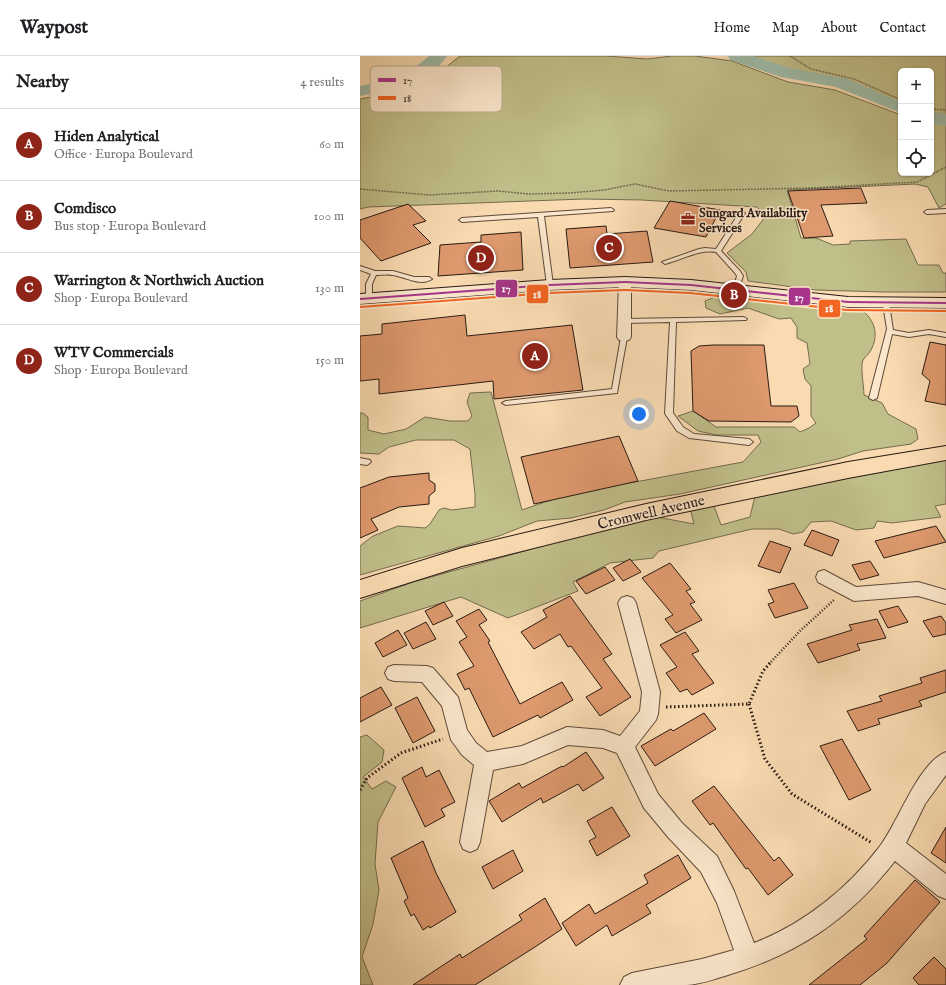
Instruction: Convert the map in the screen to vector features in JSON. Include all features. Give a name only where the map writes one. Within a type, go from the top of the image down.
[{"type":"main road","name":"Cromwell Avenue","points":[[360,588],[462,557],[646,512],[848,470],[946,453]]},
{"type":"street","points":[[624,337],[625,282]]},
{"type":"street","points":[[364,298],[550,285],[625,282],[667,283],[818,300],[886,304],[946,303]]},
{"type":"street","points":[[824,577],[854,594],[918,589],[946,597]]},
{"type":"street","points":[[624,746],[649,714],[650,708],[650,692],[627,603]]},
{"type":"street","points":[[394,673],[427,674],[451,703],[458,734],[470,749],[484,762]]},
{"type":"street","points":[[484,762],[523,755],[567,736],[603,739],[624,746],[651,801],[675,830],[709,864],[726,899],[748,958]]},
{"type":"street","points":[[632,985],[712,968],[748,958],[794,937],[828,916],[862,885],[891,849],[916,802],[946,761]]},
{"type":"street","points":[[470,842],[484,762]]},
{"type":"street","points":[[891,849],[946,888]]},
{"type":"lane","points":[[462,220],[611,210]]},
{"type":"lane","points":[[927,212],[946,212]]},
{"type":"lane","points":[[718,251],[742,213]]},
{"type":"lane","points":[[541,215],[550,285]]},
{"type":"lane","points":[[665,262],[685,257],[700,250],[707,249],[718,251],[740,276],[736,290]]},
{"type":"lane","points":[[360,268],[374,273],[393,273],[414,279],[429,279]]},
{"type":"lane","points":[[364,298],[374,273]]},
{"type":"lane","points":[[873,398],[889,331],[886,304]]},
{"type":"lane","points":[[624,321],[744,319]]},
{"type":"lane","points":[[673,320],[669,413],[680,429],[692,436],[749,442]]},
{"type":"lane","points":[[889,331],[909,335],[929,332],[946,335]]},
{"type":"lane","points":[[506,402],[615,391],[624,337]]},
{"type":"path","points":[[790,56],[811,69],[854,79],[898,99]]},
{"type":"path","points":[[934,109],[946,110]]},
{"type":"path","points":[[360,189],[429,195],[498,191],[529,194],[570,193],[604,190],[635,184],[669,191],[812,188],[917,182],[946,167]]},
{"type":"path","points":[[845,589],[800,631],[762,671],[749,704],[765,759],[792,794],[891,849]]},
{"type":"path","points":[[650,708],[749,704]]},
{"type":"path","points":[[360,790],[367,778],[401,753],[458,734]]},
{"type":"shaded area","points":[[460,56],[606,56],[647,59],[672,56],[695,56],[732,61],[788,82],[835,90],[898,114],[898,176],[934,176],[934,122],[946,121],[946,204],[939,208],[928,187],[915,184],[787,190],[801,238],[816,238],[833,245],[850,244],[850,241],[906,239],[918,265],[939,265],[943,273],[946,273],[946,292],[816,290],[748,281],[746,272],[727,253],[752,234],[765,217],[757,207],[642,200],[584,199],[368,207],[360,209],[360,99],[370,97],[370,112],[502,112],[502,66],[448,66]]},
{"type":"shaded area","points":[[746,56],[946,56],[946,117],[934,114],[934,68],[898,68],[898,103],[845,81],[787,70]]},
{"type":"shaded area","points":[[720,295],[863,311],[873,324],[875,334],[875,339],[871,350],[862,363],[864,395],[882,403],[888,414],[916,429],[918,439],[911,444],[863,451],[838,459],[680,494],[625,502],[604,510],[571,518],[537,521],[499,536],[360,575],[360,546],[373,536],[398,526],[425,528],[430,524],[439,510],[444,508],[452,510],[475,507],[475,494],[470,449],[454,440],[416,440],[389,447],[379,454],[360,453],[360,413],[363,413],[368,417],[368,430],[384,434],[406,429],[425,417],[450,421],[468,421],[472,416],[467,402],[470,393],[491,392],[522,510],[565,495],[743,462],[761,442],[758,435],[716,435],[698,431],[678,416],[693,411],[716,427],[794,427],[800,432],[816,423],[811,416],[811,386],[805,379],[803,369],[810,364],[807,343],[797,338],[797,327],[791,318],[779,319],[748,308],[720,314],[706,308],[705,301]]},
{"type":"shaded area","points":[[946,458],[946,504],[935,506],[941,517],[892,523],[877,521],[874,528],[856,530],[831,521],[811,522],[803,532],[793,534],[779,529],[752,529],[659,551],[653,558],[610,563],[573,582],[578,591],[508,618],[461,597],[360,628],[360,601],[413,582],[618,525],[657,517],[694,524],[690,508],[714,506],[721,525],[750,517],[755,496]]},
{"type":"shaded area","points":[[367,735],[384,750],[382,762],[363,777],[372,789],[386,781],[396,787],[378,822],[375,864],[379,890],[373,924],[362,957],[373,985],[360,985],[360,737]]},
{"type":"building","points":[[861,188],[867,203],[821,205],[833,236],[804,238],[788,191]]},
{"type":"building","name":"Sungard Availability Services","points":[[670,201],[720,210],[706,237],[654,228]]},
{"type":"building","points":[[408,204],[426,221],[413,225],[431,243],[381,261],[360,238],[360,220]]},
{"type":"building","points":[[606,226],[607,234],[647,231],[653,262],[570,268],[566,229]]},
{"type":"building","points":[[521,232],[523,270],[438,276],[440,245],[481,242],[481,235]]},
{"type":"building","points":[[465,315],[467,336],[572,325],[583,390],[494,399],[493,381],[379,394],[379,379],[360,381],[360,336],[382,334],[382,324]]},
{"type":"building","points":[[930,342],[946,345],[946,405],[925,401],[930,381],[922,374]]},
{"type":"building","points":[[764,345],[771,406],[797,406],[799,416],[791,422],[709,421],[693,411],[691,351],[699,346]]},
{"type":"building","points":[[619,436],[638,481],[534,504],[521,457]]},
{"type":"building","points":[[429,473],[429,480],[435,484],[435,491],[429,496],[429,504],[399,507],[371,519],[378,530],[360,538],[360,488],[389,477]]},
{"type":"building","points":[[936,526],[946,542],[884,558],[875,541]]},
{"type":"building","points":[[812,530],[839,540],[832,556],[804,545]]},
{"type":"building","points":[[770,541],[791,548],[780,573],[758,566]]},
{"type":"building","points":[[630,559],[641,572],[623,581],[613,568]]},
{"type":"building","points":[[870,561],[879,575],[860,580],[852,565]]},
{"type":"building","points":[[670,563],[691,589],[686,591],[695,602],[690,604],[702,620],[676,633],[665,619],[673,615],[642,578]]},
{"type":"building","points":[[605,567],[615,580],[586,594],[576,581]]},
{"type":"building","points":[[794,583],[808,608],[775,618],[768,604],[774,602],[768,590]]},
{"type":"building","points":[[570,596],[612,654],[603,659],[631,697],[600,716],[586,697],[602,688],[571,646],[568,647],[560,634],[534,649],[521,632],[547,617],[543,610]]},
{"type":"building","points":[[444,602],[453,616],[433,625],[425,611]]},
{"type":"building","points":[[898,606],[908,622],[888,628],[879,611]]},
{"type":"building","points":[[479,609],[487,620],[479,625],[490,641],[488,642],[520,704],[562,682],[573,700],[540,718],[538,715],[493,737],[469,688],[465,690],[457,674],[474,666],[459,642],[467,637],[456,621]]},
{"type":"building","points":[[941,616],[946,623],[946,634],[933,637],[923,621]]},
{"type":"building","points":[[877,619],[886,638],[857,644],[860,650],[818,663],[807,644],[852,630],[849,625]]},
{"type":"building","points":[[426,622],[436,639],[413,649],[404,633]]},
{"type":"building","points":[[398,630],[407,645],[383,657],[375,643]]},
{"type":"building","points":[[685,632],[699,651],[692,654],[714,683],[692,695],[687,689],[680,692],[666,673],[677,667],[660,645]]},
{"type":"building","points":[[946,670],[946,692],[919,701],[922,706],[878,719],[880,724],[858,731],[847,711],[882,701],[879,696],[922,683],[920,678]]},
{"type":"building","points":[[381,687],[392,705],[360,722],[360,698]]},
{"type":"building","points":[[417,697],[435,731],[413,743],[395,708]]},
{"type":"building","points":[[704,713],[716,729],[655,766],[641,746],[671,729],[673,731]]},
{"type":"building","points":[[842,739],[871,790],[849,800],[820,746]]},
{"type":"building","points":[[586,752],[604,778],[583,791],[578,784],[543,803],[541,798],[502,822],[489,801],[519,783],[522,788],[562,766],[563,767]]},
{"type":"building","points":[[422,767],[426,777],[439,770],[455,802],[441,809],[445,816],[425,827],[402,778]]},
{"type":"building","points":[[714,786],[774,861],[779,857],[793,875],[768,895],[748,868],[746,869],[713,823],[710,825],[692,801]]},
{"type":"building","points":[[612,807],[630,836],[597,856],[589,841],[596,837],[587,821]]},
{"type":"building","points":[[946,827],[946,863],[931,853]]},
{"type":"building","points":[[423,841],[436,873],[456,912],[430,928],[429,926],[423,930],[414,914],[411,916],[404,901],[408,898],[391,858]]},
{"type":"building","points":[[513,850],[523,871],[493,889],[482,867]]},
{"type":"building","points":[[678,855],[691,878],[646,905],[651,913],[612,936],[607,925],[576,946],[562,923],[589,904],[595,914],[648,883],[644,875]]},
{"type":"building","points":[[915,880],[940,902],[887,963],[860,985],[809,985],[867,939],[864,936]]},
{"type":"building","points":[[545,898],[562,929],[535,947],[475,985],[413,985],[460,954],[462,958],[522,920],[519,915]]},
{"type":"building","points":[[934,957],[946,969],[946,985],[919,985],[913,978]]},
{"type":"waterway","points":[[428,66],[439,56]]},
{"type":"waterway","points":[[736,56],[787,73],[841,83],[898,107]]},
{"type":"waterway","points":[[360,91],[370,89]]},
{"type":"waterway","points":[[934,118],[946,120]]},
{"type":"transit line","name":"17","points":[[360,299],[550,285],[625,282],[691,285],[848,302],[946,303]]},
{"type":"transit line","name":"18","points":[[361,307],[550,293],[625,290],[690,293],[847,310],[946,311]]},
{"type":"place","name":"Sungard Availability Services","points":[[688,219]]},
{"type":"place","name":"Warrington & Northwich Auction","points":[[609,248]]},
{"type":"place","name":"WTV Commercials","points":[[481,258]]},
{"type":"place","name":"Comdisco","points":[[734,295]]},
{"type":"place","name":"Hiden Analytical","points":[[535,356]]}]
